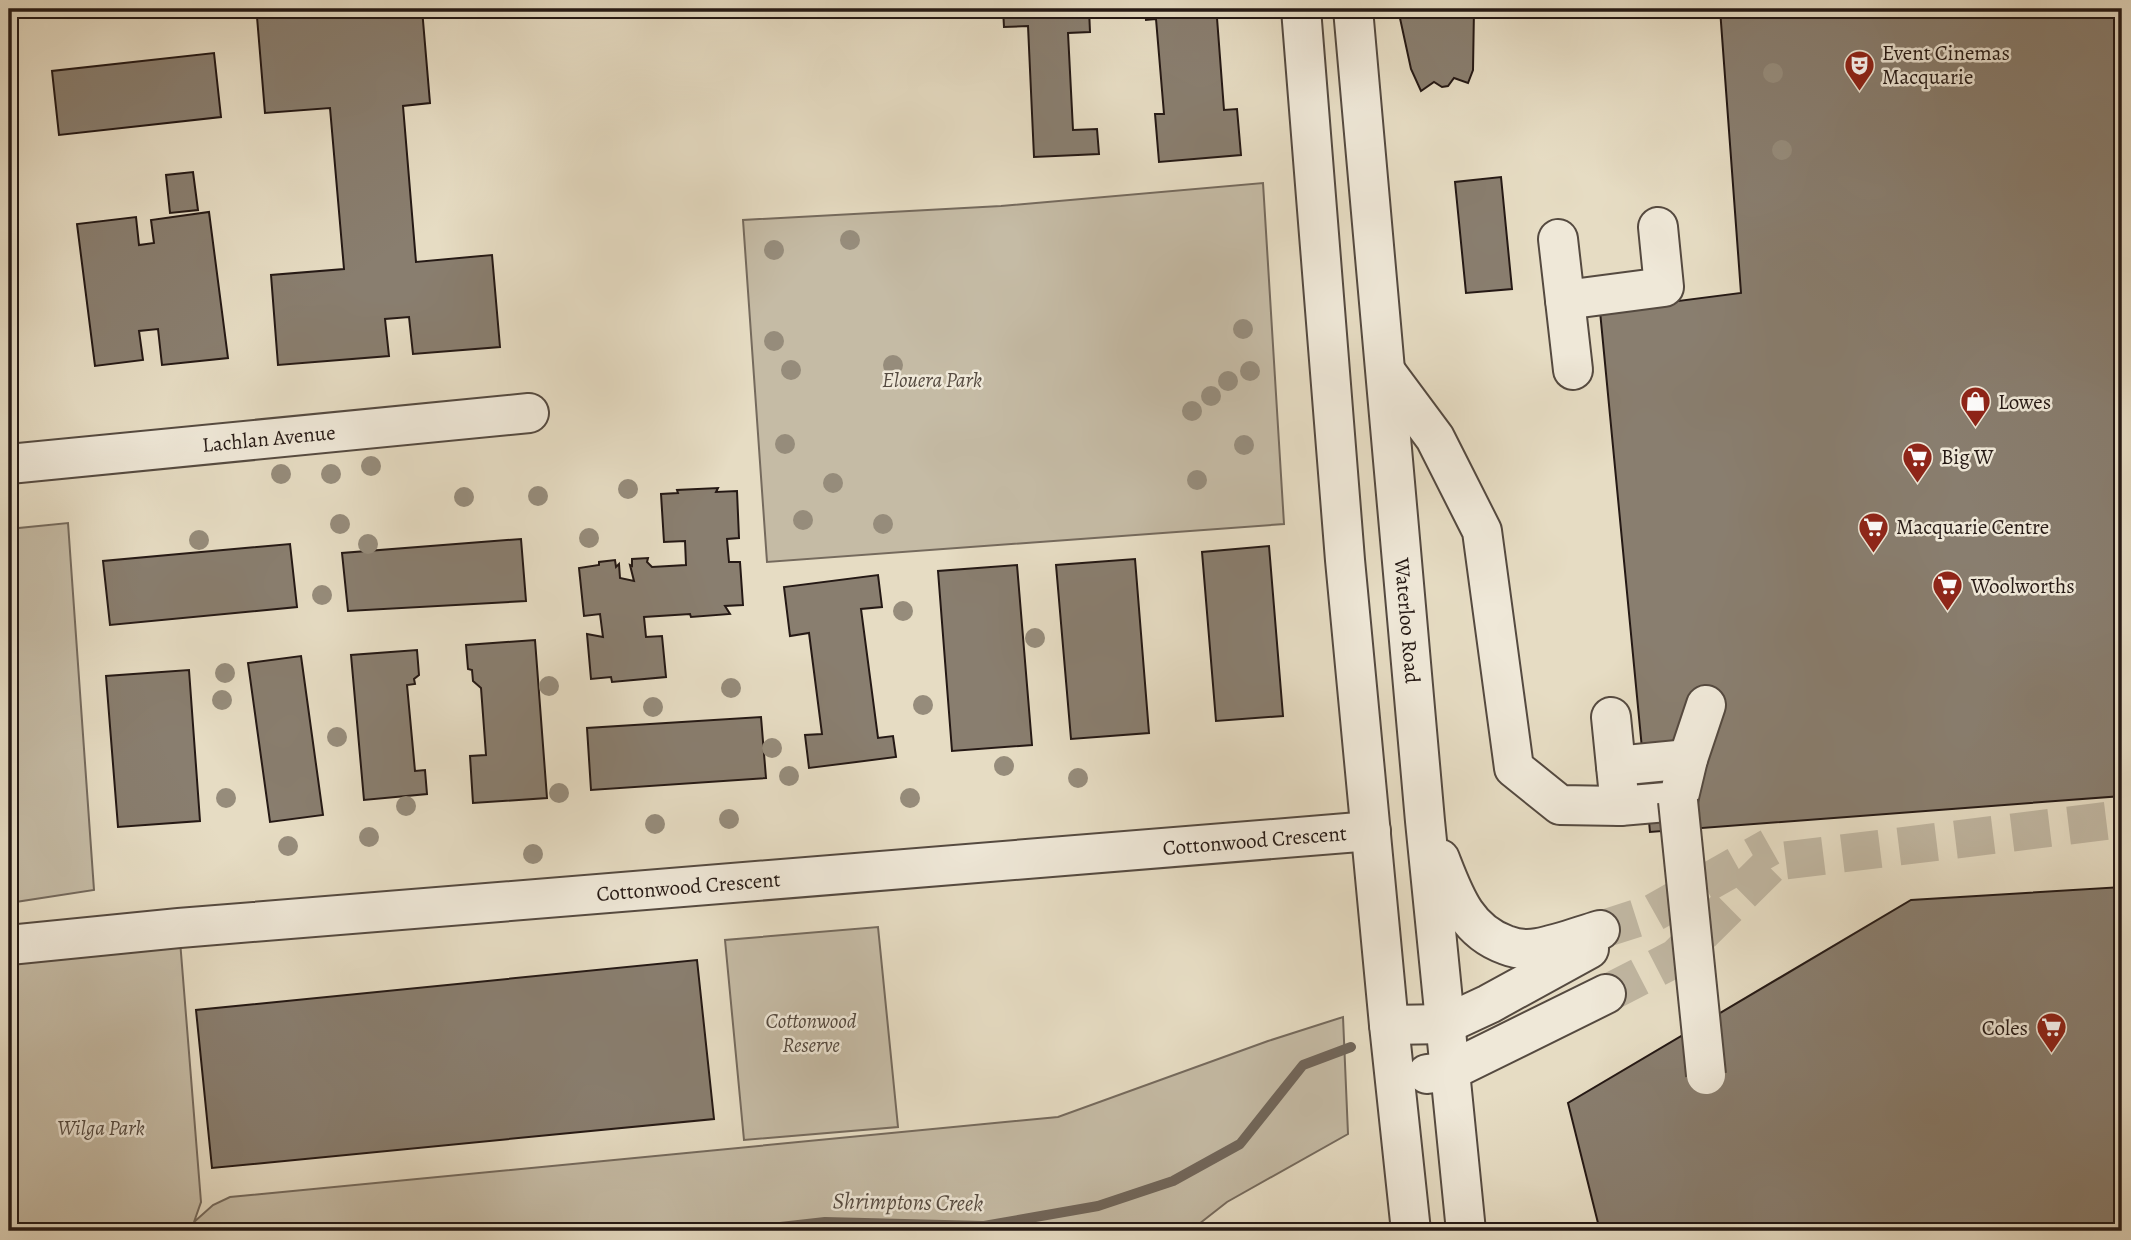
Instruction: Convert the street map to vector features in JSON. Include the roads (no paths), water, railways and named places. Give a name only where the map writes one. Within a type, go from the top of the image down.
[{"type":"street","points":[[1301,9],[1345,560],[1411,1231]]},
{"type":"street","name":"Waterloo Road","points":[[1353,9],[1425,821],[1467,1228]]},
{"type":"street","points":[[1565,300],[1664,288],[1658,227]]},
{"type":"street","points":[[1558,239],[1573,370]]},
{"type":"street","points":[[1386,372],[1434,438],[1482,531],[1514,768],[1560,805],[1620,806],[1678,801]]},
{"type":"street","name":"Lachlan Avenue","points":[[9,464],[529,413]]},
{"type":"street","points":[[1706,705],[1688,759],[1678,801],[1706,1075]]},
{"type":"street","points":[[1611,717],[1620,806]]},
{"type":"street","points":[[1616,766],[1688,759]]},
{"type":"street","points":[[1389,1025],[1446,1024],[1489,1004],[1601,936],[1536,949],[1516,949],[1482,933],[1468,920],[1457,901],[1425,821]]},
{"type":"street","name":"Cottonwood Crescent","points":[[9,945],[179,928],[1371,831]]},
{"type":"street","points":[[1395,1077],[1450,1071],[1606,994]]},
{"type":"waterway","name":"Shrimptons Creek","points":[[745,1231],[825,1222],[984,1226],[1098,1206],[1173,1181],[1240,1144],[1303,1065],[1351,1047]]},
{"type":"tunnel","points":[[1606,994],[1676,958],[1773,862],[2122,819]]},
{"type":"tunnel","points":[[1600,930],[1653,913],[1770,847]]},
{"type":"place","name":"Event Cinemas Macquarie","points":[[1859,92]]},
{"type":"place","name":"Lowes","points":[[1975,429]]},
{"type":"place","name":"Big W","points":[[1918,484]]},
{"type":"place","name":"Macquarie Centre","points":[[1873,554]]},
{"type":"place","name":"Woolworths","points":[[1948,613]]},
{"type":"place","name":"Coles","points":[[2051,1055]]},
{"type":"park label","name":"Elouera Park","points":[[932,380]]},
{"type":"park label","name":"Cottonwood Reserve","points":[[811,1033]]},
{"type":"park label","name":"Wilga Park","points":[[101,1128]]}]
